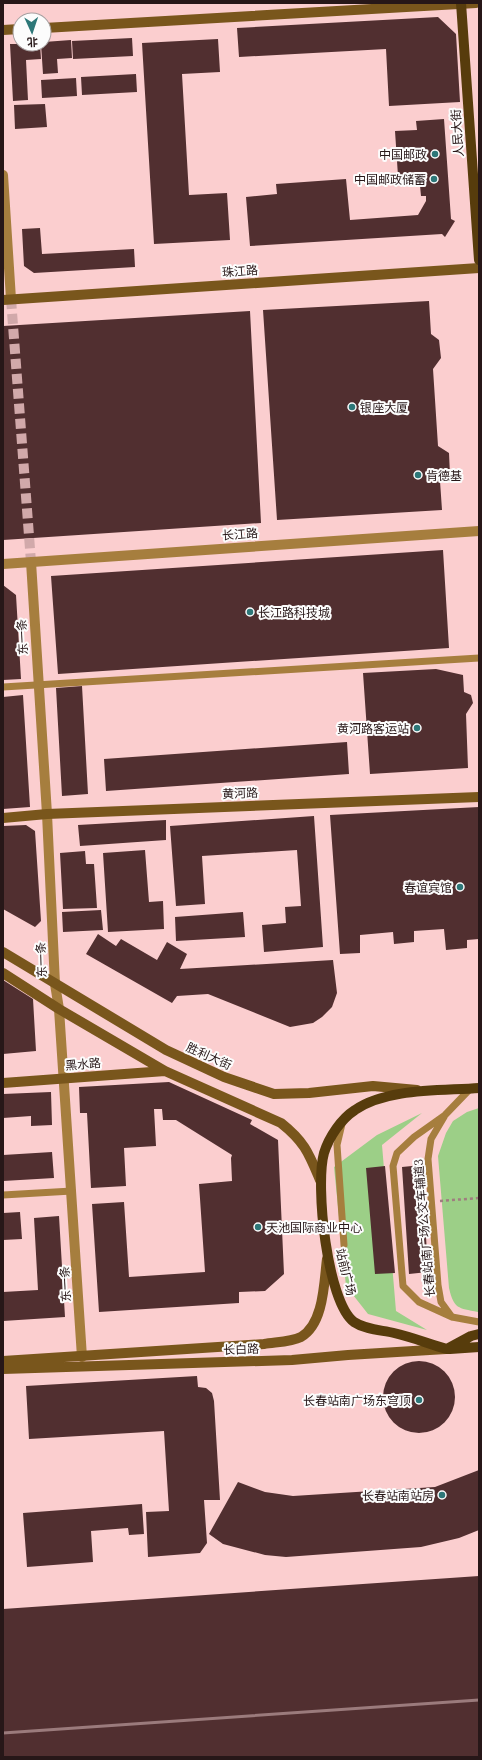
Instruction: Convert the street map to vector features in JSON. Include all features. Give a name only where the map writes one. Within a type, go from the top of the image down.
[{"type":"main road","points":[[52,28],[476,3]]},
{"type":"main road","name":"人民大街","points":[[462,4],[479,260]]},
{"type":"main road","name":"珠江路","points":[[7,300],[479,268]]},
{"type":"main road","name":"黄河路","points":[[3,818],[47,814],[479,797]]},
{"type":"main road","name":"胜利大街","points":[[3,952],[166,1050],[224,1077],[274,1094],[309,1093],[373,1086],[429,1092]]},
{"type":"main road","points":[[3,973],[59,1009],[165,1071],[281,1123],[297,1135],[307,1149],[320,1180]]},
{"type":"main road","name":"黑水路","points":[[3,1082],[165,1071]]},
{"type":"main road","name":"站前广场","points":[[446,1349],[395,1333],[362,1327],[352,1321],[337,1297],[327,1259],[320,1180],[324,1153],[331,1137],[342,1121],[354,1110],[380,1098],[429,1092],[474,1089]]},
{"type":"main road","name":"长白路","points":[[3,1361],[264,1344],[301,1337],[311,1330],[322,1302],[327,1259]]},
{"type":"main road","points":[[446,1349],[470,1336],[479,1334]]},
{"type":"main road","name":"长白路","points":[[3,1369],[292,1360],[479,1347]]},
{"type":"street","points":[[3,175],[7,300]]},
{"type":"street","name":"长江路","points":[[3,564],[479,531]]},
{"type":"street","name":"东一条","points":[[31,562],[47,814],[55,984],[59,1009],[62,1079],[72,1191],[82,1357]]},
{"type":"lane","points":[[3,687],[479,658]]},
{"type":"lane","points":[[474,1089],[445,1115],[414,1137],[397,1153],[393,1166],[403,1286],[419,1302],[452,1317],[479,1322]]},
{"type":"lane","name":"长春站南广场公交车辅道3","points":[[445,1115],[431,1139],[428,1159],[438,1285],[441,1302],[452,1317]]},
{"type":"lane","points":[[342,1121],[337,1145],[344,1245]]},
{"type":"lane","points":[[3,1195],[72,1191]]},
{"type":"path","points":[[431,1201],[479,1198]]},
{"type":"green space","points":[[479,1108],[478,1312],[466,1310],[455,1304],[449,1288],[438,1156],[446,1133],[453,1121],[467,1112]]},
{"type":"green space","points":[[422,1113],[382,1145],[396,1311],[427,1330],[368,1314],[346,1286],[334,1167],[377,1135]]},
{"type":"building","points":[[438,17],[456,34],[460,102],[389,106],[386,49],[239,57],[237,28]]},
{"type":"building","points":[[132,38],[133,56],[73,59],[72,41]]},
{"type":"building","points":[[218,39],[220,72],[182,74],[189,195],[227,193],[230,240],[154,244],[142,43]]},
{"type":"building","points":[[71,40],[72,58],[57,59],[58,73],[43,74],[42,52],[52,52],[52,41]]},
{"type":"building","points":[[10,44],[12,44],[12,52],[41,52],[41,59],[26,60],[28,100],[13,101]]},
{"type":"building","points":[[136,74],[137,92],[82,95],[81,77]]},
{"type":"building","points":[[76,78],[77,96],[42,98],[41,80]]},
{"type":"building","points":[[45,104],[47,127],[15,129],[14,105]]},
{"type":"building","points":[[444,119],[451,219],[455,221],[445,237],[442,234],[250,246],[246,197],[277,194],[276,184],[346,179],[350,220],[418,215],[426,201],[426,196],[421,196],[419,175],[398,176],[395,131],[417,130],[416,121]]},
{"type":"building","points":[[40,228],[42,254],[134,249],[135,267],[34,273],[24,266],[22,229]]},
{"type":"building","name":"银座大厦","points":[[429,301],[431,334],[439,340],[441,358],[433,369],[438,446],[449,453],[450,475],[440,481],[442,510],[277,520],[263,310]]},
{"type":"building","points":[[250,311],[261,523],[3,540],[3,326]]},
{"type":"building","name":"长江路科技城","points":[[443,550],[449,648],[58,674],[51,576]]},
{"type":"building","points":[[3,585],[16,595],[21,679],[3,680]]},
{"type":"building","name":"黄河路客运站","points":[[436,669],[463,675],[464,692],[471,695],[473,703],[466,714],[468,768],[370,774],[363,673]]},
{"type":"building","points":[[82,686],[88,794],[62,796],[56,688]]},
{"type":"building","points":[[23,695],[30,807],[3,809],[3,697]]},
{"type":"building","points":[[347,742],[349,774],[106,791],[104,759]]},
{"type":"building","name":"春谊宾馆","points":[[479,807],[479,939],[467,940],[467,948],[446,950],[444,929],[414,931],[414,942],[394,944],[393,932],[360,935],[360,953],[340,954],[330,815]]},
{"type":"building","points":[[314,816],[323,947],[264,952],[262,925],[286,923],[285,907],[301,906],[297,850],[202,856],[205,904],[176,906],[170,826]]},
{"type":"building","points":[[166,820],[166,840],[80,846],[78,825]]},
{"type":"building","points":[[26,825],[35,831],[41,921],[35,927],[3,909],[3,826]]},
{"type":"building","points":[[145,850],[149,902],[163,901],[164,929],[108,932],[103,853]]},
{"type":"building","points":[[85,851],[86,864],[94,864],[97,908],[63,909],[60,853]]},
{"type":"building","points":[[101,910],[103,930],[63,932],[62,912]]},
{"type":"building","points":[[243,912],[245,937],[176,941],[175,917]]},
{"type":"building","points":[[98,934],[116,946],[121,939],[157,960],[167,942],[187,954],[180,969],[333,960],[337,993],[332,1007],[322,1017],[313,1023],[290,1027],[208,994],[177,996],[172,1003],[86,954]]},
{"type":"building","points":[[3,980],[33,999],[36,1051],[3,1054]]},
{"type":"building","points":[[169,1082],[252,1120],[250,1124],[278,1140],[284,1274],[265,1291],[239,1292],[239,1303],[99,1312],[92,1204],[124,1202],[129,1277],[205,1272],[199,1184],[232,1181],[232,1155],[176,1120],[163,1120],[162,1109],[154,1109],[156,1146],[124,1148],[126,1186],[91,1188],[87,1113],[80,1113],[79,1087]]},
{"type":"building","points":[[51,1092],[52,1125],[31,1126],[31,1116],[3,1118],[3,1094]]},
{"type":"building","points":[[52,1152],[54,1178],[3,1181],[3,1155]]},
{"type":"building","points":[[422,1165],[428,1272],[409,1274],[402,1167]]},
{"type":"building","points":[[385,1166],[395,1273],[375,1274],[366,1168]]},
{"type":"building","points":[[20,1212],[22,1239],[3,1240],[3,1213]]},
{"type":"building","points":[[59,1216],[65,1317],[3,1321],[3,1292],[38,1290],[34,1218]]},
{"type":"building","name":"长春站南广场东穹顶","points":[[419,1361],[433,1364],[445,1371],[452,1383],[455,1397],[452,1411],[445,1423],[433,1430],[419,1433],[405,1430],[393,1423],[386,1411],[383,1397],[386,1383],[393,1371],[405,1364]]},
{"type":"building","points":[[197,1376],[198,1387],[206,1388],[212,1393],[214,1401],[220,1500],[204,1500],[207,1543],[200,1553],[148,1557],[146,1512],[169,1511],[164,1431],[29,1439],[26,1386]]},
{"type":"building","points":[[479,1470],[479,1530],[459,1538],[421,1547],[286,1557],[265,1555],[223,1544],[209,1534],[238,1482],[265,1492],[293,1496],[435,1487]]},
{"type":"building","points":[[142,1504],[144,1534],[129,1535],[128,1528],[91,1531],[93,1562],[27,1567],[23,1513]]},
{"type":"building","points":[[479,1576],[479,1757],[3,1757],[3,1609]]},
{"type":"tunnel","points":[[11,299],[31,562]]},
{"type":"railway","points":[[3,1733],[479,1700]]},
{"type":"place","name":"中国邮政","points":[[435,154]]},
{"type":"place","name":"中国邮政储蓄","points":[[434,179]]},
{"type":"place","name":"银座大厦","points":[[352,407]]},
{"type":"place","name":"肯德基","points":[[418,475]]},
{"type":"place","name":"长江路科技城","points":[[250,612]]},
{"type":"place","name":"黄河路客运站","points":[[417,728]]},
{"type":"place","name":"春谊宾馆","points":[[460,887]]},
{"type":"place","name":"天池国际商业中心","points":[[258,1227]]},
{"type":"place","name":"长春站南广场东穹顶","points":[[419,1400]]},
{"type":"place","name":"长春站南站房","points":[[442,1495]]}]
